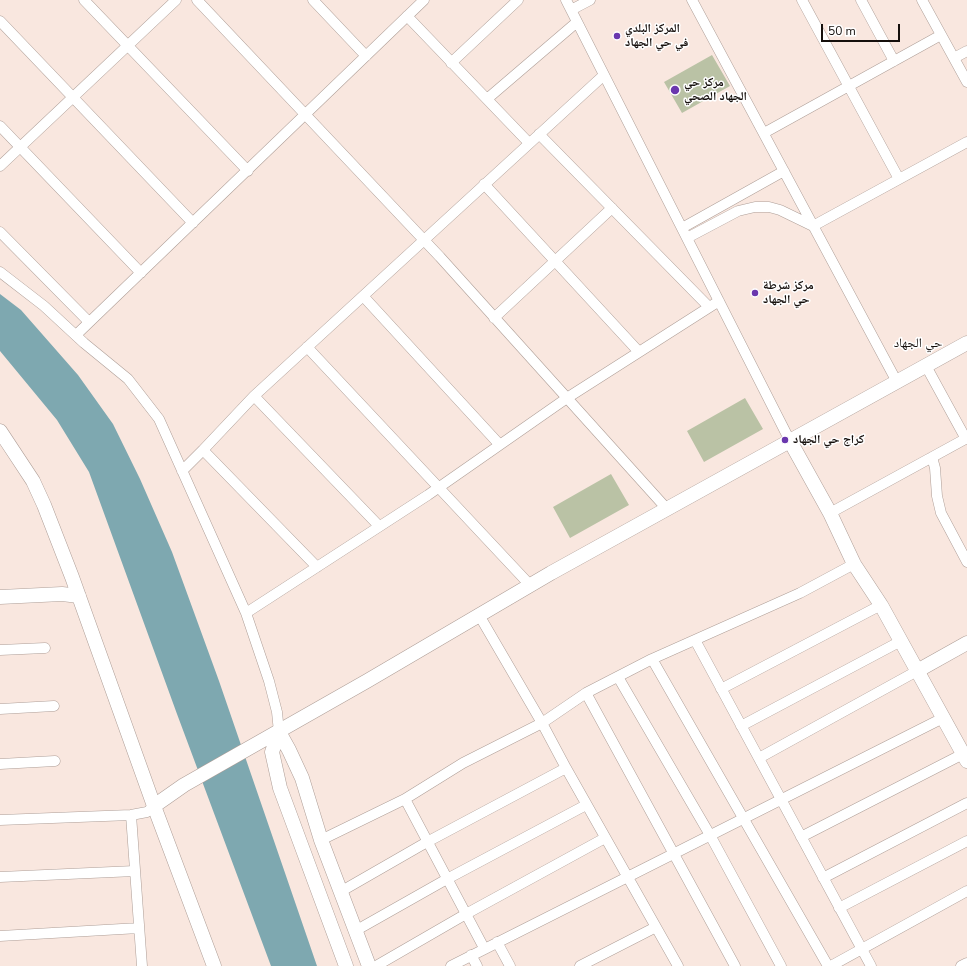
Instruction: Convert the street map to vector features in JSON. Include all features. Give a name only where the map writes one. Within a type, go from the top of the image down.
[{"type":"street","points":[[84,0],[248,171]]},
{"type":"street","points":[[0,166],[176,0]]},
{"type":"street","points":[[197,0],[423,240],[667,509]]},
{"type":"street","points":[[313,0],[366,56]]},
{"type":"street","points":[[452,62],[518,0]]},
{"type":"street","points":[[566,0],[790,441],[830,513],[854,564],[881,605],[965,757],[801,837]]},
{"type":"street","points":[[571,10],[590,0]]},
{"type":"street","points":[[692,0],[897,382]]},
{"type":"street","points":[[802,0],[899,179]]},
{"type":"street","points":[[861,0],[894,61]]},
{"type":"street","points":[[922,0],[967,81]]},
{"type":"street","points":[[76,335],[306,115],[407,16],[419,1]]},
{"type":"street","points":[[407,16],[529,143]]},
{"type":"street","points":[[0,21],[193,223]]},
{"type":"street","points":[[487,99],[577,22]]},
{"type":"street","points":[[764,133],[941,35]]},
{"type":"street","points":[[954,58],[967,51]]},
{"type":"street","points":[[182,471],[254,396],[604,75]]},
{"type":"street","points":[[0,126],[141,273]]},
{"type":"street","points":[[539,134],[709,307]]},
{"type":"street","points":[[813,226],[967,142]]},
{"type":"street","points":[[682,228],[784,171]]},
{"type":"street","points":[[484,184],[639,352]]},
{"type":"street","points":[[687,238],[738,211],[755,207],[769,207],[780,210],[813,226]]},
{"type":"street","points":[[494,318],[612,208]]},
{"type":"street","points":[[0,232],[89,322]]},
{"type":"street","points":[[0,272],[44,306],[132,385],[159,419],[175,451],[182,471],[246,613],[269,681],[277,712],[279,732],[272,752],[280,788],[299,843],[346,966]]},
{"type":"street","points":[[362,296],[499,444]]},
{"type":"street","points":[[246,613],[438,487],[567,398],[719,301]]},
{"type":"street","points":[[0,820],[131,815],[147,812],[184,785],[279,732],[530,585],[967,343]]},
{"type":"street","points":[[307,347],[530,585]]},
{"type":"street","points":[[830,513],[966,439],[926,366]]},
{"type":"street","points":[[254,396],[379,526]]},
{"type":"street","points":[[0,431],[34,481],[79,596],[154,806],[214,966]]},
{"type":"street","points":[[203,450],[317,567]]},
{"type":"street","points":[[932,457],[936,475],[936,496],[941,513],[967,562]]},
{"type":"street","points":[[321,840],[405,799],[463,762],[542,723],[586,693],[652,658],[800,593],[854,564]]},
{"type":"street","points":[[0,597],[62,594],[79,596]]},
{"type":"street","points":[[721,690],[881,605]]},
{"type":"street","points":[[479,615],[542,723],[586,805],[678,966]]},
{"type":"street","points":[[695,640],[871,966]]},
{"type":"street","points":[[741,726],[901,641]]},
{"type":"street","points":[[758,758],[967,643]]},
{"type":"street","points":[[0,650],[45,648]]},
{"type":"street","points":[[652,658],[829,966],[967,891]]},
{"type":"street","points":[[618,677],[710,835],[782,966]]},
{"type":"street","points":[[586,693],[734,966]]},
{"type":"street","points":[[0,708],[54,706]]},
{"type":"street","points":[[451,966],[484,948],[943,718]]},
{"type":"street","points":[[279,732],[290,750],[302,778],[321,840],[369,966]]},
{"type":"street","points":[[0,764],[55,761]]},
{"type":"street","points":[[340,892],[427,842],[566,768]]},
{"type":"street","points":[[405,799],[484,948]]},
{"type":"street","points":[[823,878],[967,803]]},
{"type":"street","points":[[355,931],[447,879],[586,805]]},
{"type":"street","points":[[131,815],[142,966]]},
{"type":"street","points":[[376,966],[466,914],[606,838]]},
{"type":"street","points":[[839,908],[967,841]]},
{"type":"street","points":[[0,876],[135,871]]},
{"type":"street","points":[[580,966],[656,927]]},
{"type":"street","points":[[0,936],[139,928]]},
{"type":"street","points":[[497,942],[510,966]]},
{"type":"street","points":[[471,955],[477,966]]},
{"type":"street","points":[[961,966],[967,963]]},
{"type":"green space","points":[[712,55],[730,86],[682,113],[664,82]]},
{"type":"green space","points":[[745,398],[763,429],[704,462],[687,431]]},
{"type":"green space","points":[[611,474],[629,505],[570,538],[553,507]]},
{"type":"water","points":[[0,294],[21,310],[78,375],[113,424],[140,479],[172,552],[219,681],[317,966],[271,966],[89,472],[57,420],[0,351]]},
{"type":"place","name":"المركز البلدي في حي الجهاد","points":[[617,36]]},
{"type":"place","name":"مركز حي الجهاد الصحي","points":[[675,90]]},
{"type":"place","name":"مركز شرطة حي الجهاد","points":[[755,293]]},
{"type":"place","name":"كراج حي الجهاد","points":[[785,440]]},
{"type":"district","name":"حي الجهاد","points":[[918,344]]}]
